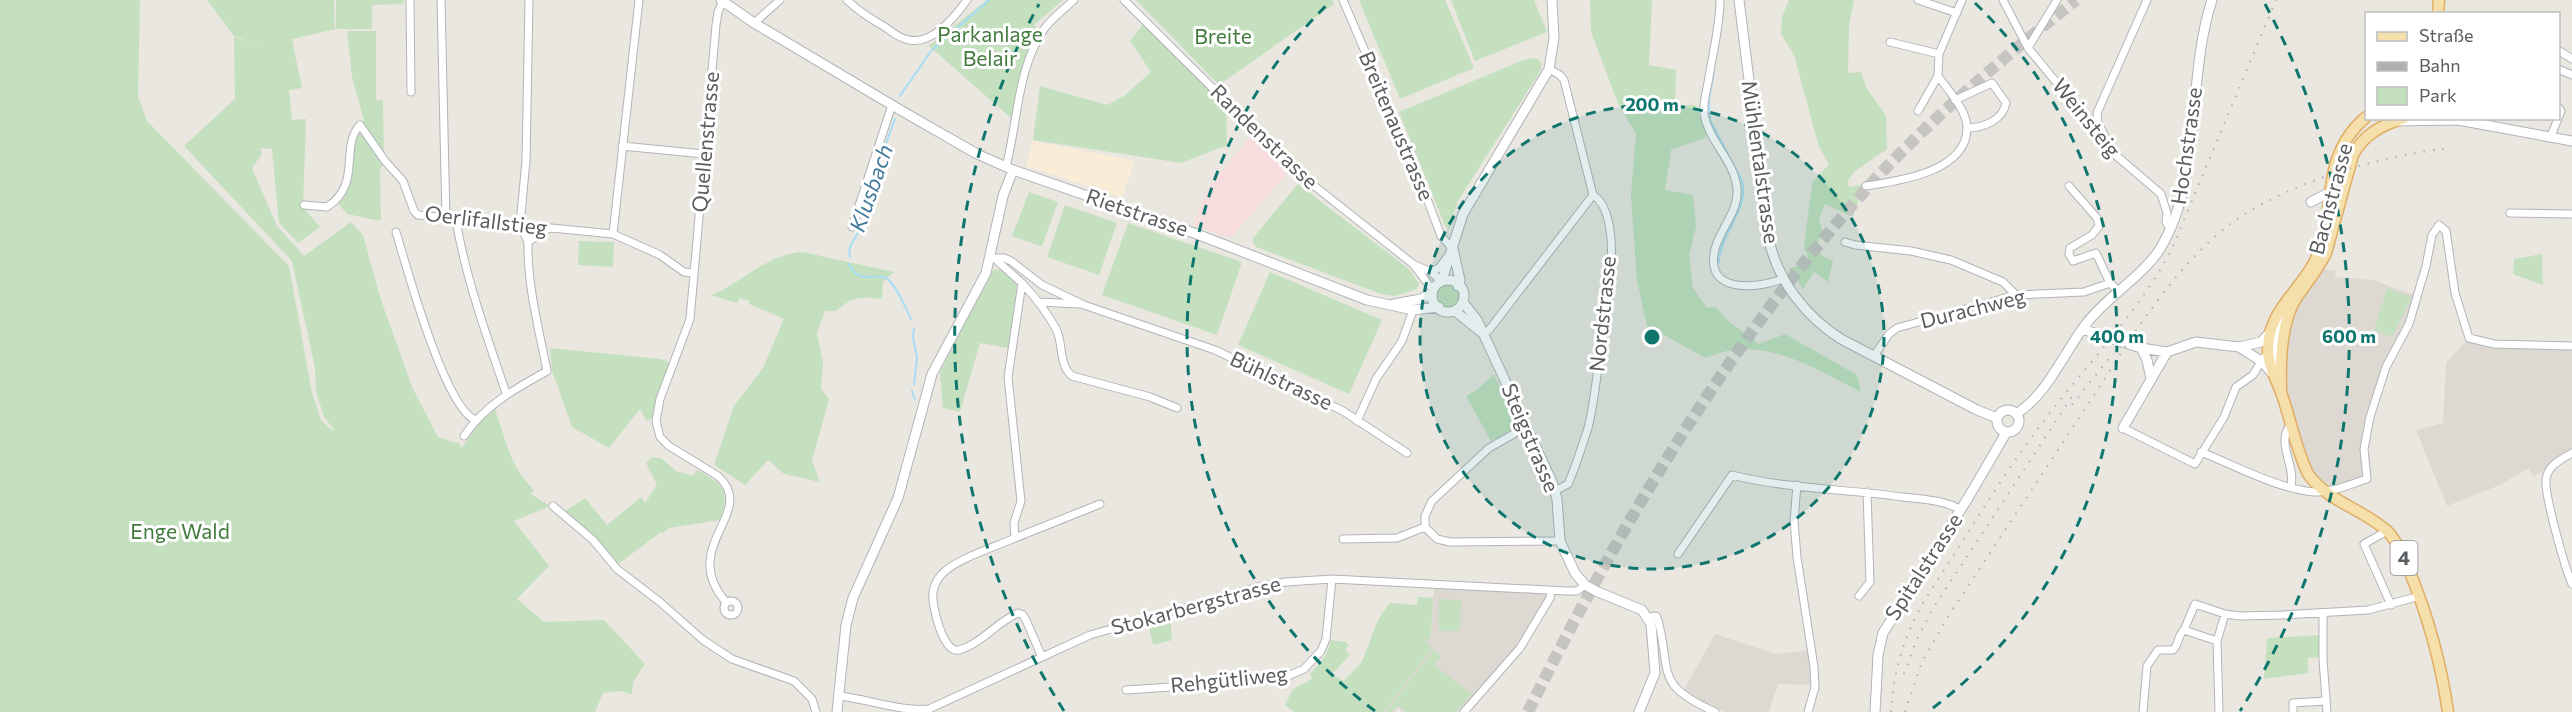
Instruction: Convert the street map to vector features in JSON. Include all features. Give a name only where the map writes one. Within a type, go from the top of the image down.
[{"type":"main road","name":"Bachstrasse","points":[[2365,119],[2350,133],[2342,145],[2317,256],[2311,268],[2277,313],[2268,350],[2308,474],[2326,491],[2387,531],[2398,546],[2420,596],[2435,644],[2448,712]]},
{"type":"main road","name":"Bachstrasse","points":[[2276,371],[2291,309],[2319,268],[2326,253],[2353,155],[2369,135],[2382,126],[2400,120]]},
{"type":"street","points":[[410,0],[411,92]]},
{"type":"street","points":[[441,0],[446,219]]},
{"type":"street","points":[[464,436],[475,420],[506,393],[548,371],[532,294],[528,242],[520,224],[526,161],[529,0]]},
{"type":"street","points":[[613,234],[639,0]]},
{"type":"street","points":[[754,23],[780,0]]},
{"type":"street","points":[[847,0],[873,20],[904,39],[912,41],[921,40],[938,32],[956,16],[968,0]]},
{"type":"street","points":[[837,712],[846,625],[853,598],[898,498],[932,374],[980,287],[993,258],[1003,196],[1010,169],[1021,86],[1032,50],[1050,22],[1074,0]]},
{"type":"street","name":"Randenstrasse","points":[[1124,0],[1298,173],[1413,264],[1431,272],[1441,280]]},
{"type":"street","name":"Breitenaustrasse","points":[[1343,0],[1420,180],[1441,236],[1452,252]]},
{"type":"street","points":[[1438,307],[1432,291],[1441,280],[1452,252],[1462,214],[1530,105],[1549,69],[1554,38],[1552,0]]},
{"type":"street","points":[[1720,0],[1704,98],[1704,115],[1711,134],[1733,174],[1737,189],[1735,205],[1715,249],[1716,272],[1724,281],[1734,286],[1763,285],[1783,279]]},
{"type":"street","name":"Mühlentalstrasse","points":[[1739,0],[1769,240],[1783,279],[1823,326],[1841,339],[1997,418]]},
{"type":"street","points":[[1918,0],[1957,13]]},
{"type":"street","points":[[1918,111],[1938,76],[1939,54],[1962,0]]},
{"type":"street","name":"Weinsteig","points":[[2003,0],[2028,48],[2076,106],[2098,140],[2116,158],[2161,194],[2167,213],[2166,222],[2170,230]]},
{"type":"street","points":[[2028,48],[2057,0]]},
{"type":"street","points":[[2116,158],[2098,123],[2097,113],[2147,0]]},
{"type":"street","name":"Hochstrasse","points":[[2082,329],[2117,290],[2150,261],[2170,230],[2184,190],[2201,47],[2212,0]]},
{"type":"street","name":"Rietstrasse","points":[[722,1],[754,23],[892,105],[977,154],[1010,169],[1194,233],[1367,300],[1413,310]]},
{"type":"street","name":"Quellenstrasse","points":[[722,1],[718,12],[694,285],[688,328],[660,399],[656,421],[660,437],[669,446],[718,477],[725,483],[729,492],[729,511],[713,544],[709,569],[717,592],[726,603]]},
{"type":"street","points":[[1890,42],[1939,54]]},
{"type":"street","name":"Nordstrasse","points":[[1549,69],[1560,75],[1563,80],[1593,195],[1604,206],[1609,225],[1612,264],[1588,426],[1568,484],[1555,492]]},
{"type":"street","points":[[1866,186],[1934,170],[1956,153],[1967,128],[1964,116],[1938,76]]},
{"type":"street","points":[[1955,100],[1992,83],[2006,103],[2004,111],[1989,124],[1967,128]]},
{"type":"street","points":[[852,227],[892,105]]},
{"type":"street","points":[[2400,120],[2408,122],[2430,120]]},
{"type":"street","points":[[2450,120],[2498,125],[2572,141]]},
{"type":"street","points":[[2492,120],[2498,125]]},
{"type":"street","points":[[2551,136],[2559,120]]},
{"type":"street","name":"Oerlifallstieg","points":[[304,205],[327,207],[343,193],[354,135],[360,125],[403,181],[414,211],[426,218],[520,224],[547,229],[613,234],[660,255],[684,272],[694,273]]},
{"type":"street","points":[[622,146],[704,154]]},
{"type":"street","points":[[2069,186],[2097,218],[2099,226],[2092,235],[2070,248],[2069,254],[2073,261],[2096,253],[2109,283],[2117,290]]},
{"type":"street","points":[[2311,201],[2330,192]]},
{"type":"street","points":[[1483,333],[1489,330],[1593,195]]},
{"type":"street","points":[[2510,213],[2572,214]]},
{"type":"street","points":[[456,220],[461,250],[474,298],[506,393]]},
{"type":"street","points":[[2201,452],[2268,480],[2313,492],[2326,491],[2367,479],[2364,450],[2370,417],[2386,367],[2409,324],[2426,266],[2432,235],[2439,225],[2446,231],[2455,293],[2469,338],[2494,344],[2572,346]]},
{"type":"street","points":[[528,242],[547,229]]},
{"type":"street","points":[[396,232],[435,354],[463,410],[475,420]]},
{"type":"street","points":[[1845,242],[1911,251],[1951,260],[2003,282],[2016,295]]},
{"type":"street","points":[[1431,272],[1439,268],[1452,252]]},
{"type":"street","points":[[1452,252],[1460,280],[1458,286]]},
{"type":"street","points":[[993,258],[1022,283],[1039,302],[1061,341],[1063,364],[1065,370],[1072,376],[1149,397],[1177,408]]},
{"type":"street","name":"Bühlstrasse","points":[[993,258],[1004,258],[1011,261],[1042,285],[1084,305],[1201,344],[1343,411],[1358,421],[1376,379],[1402,341],[1413,310]]},
{"type":"street","name":"Randenstrasse","points":[[1413,264],[1432,291]]},
{"type":"street","points":[[1413,310],[1438,307],[1447,311],[1455,311],[1463,302],[1464,295],[1458,286],[1449,280],[1441,280]]},
{"type":"street","points":[[1016,538],[1014,523],[1021,501],[1008,377],[1022,283]]},
{"type":"street","name":"Durachweg","points":[[1874,356],[1889,334],[1897,328],[2016,295],[2084,292],[2109,283]]},
{"type":"street","name":"Rietstrasse","points":[[1389,304],[1421,298],[1432,291]]},
{"type":"street","name":"Bühlstrasse","points":[[1039,302],[1084,305]]},
{"type":"street","name":"Steigstrasse","points":[[1463,302],[1477,320],[1555,492],[1560,541],[1571,567],[1585,585]]},
{"type":"street","points":[[2016,414],[2038,393],[2082,329],[2140,348],[2167,352],[2196,342],[2239,347],[2255,345],[2274,330],[2291,309]]},
{"type":"street","name":"Steigstrasse","points":[[1455,311],[1483,333]]},
{"type":"street","name":"Bachstrasse","points":[[2274,330],[2276,371]]},
{"type":"street","points":[[2239,347],[2276,371]]},
{"type":"street","points":[[2140,348],[2146,356],[2151,379]]},
{"type":"street","points":[[2167,352],[2123,428],[2195,464],[2224,417],[2236,387],[2253,375],[2268,350]]},
{"type":"street","points":[[2006,410],[2016,414],[2019,421],[2017,429],[2006,433],[1998,427],[1997,418],[2006,410]]},
{"type":"street","points":[[1358,421],[1407,453]]},
{"type":"street","points":[[2290,486],[2292,478],[2284,437],[2291,424]]},
{"type":"street","points":[[1526,427],[1489,448],[1432,501],[1425,516],[1425,527],[1437,539],[1450,542],[1560,541]]},
{"type":"street","name":"Spitalstrasse","points":[[1875,712],[1878,655],[1883,633],[2006,433]]},
{"type":"street","points":[[2572,453],[2552,466],[2546,478],[2554,520],[2572,584]]},
{"type":"street","points":[[1678,554],[1732,475],[1949,504],[1960,510]]},
{"type":"street","points":[[1797,485],[1794,521],[1797,557],[1815,687],[1808,712]]},
{"type":"street","points":[[1859,596],[1870,582],[1867,492]]},
{"type":"street","points":[[1042,657],[1026,620],[1018,613],[986,636],[958,650],[952,650],[947,646],[933,603],[935,584],[942,574],[953,566],[1100,504]]},
{"type":"street","points":[[552,507],[592,540],[617,569],[660,602],[703,640],[732,659],[794,681],[812,699],[816,712]]},
{"type":"street","points":[[1343,539],[1397,538],[1425,527]]},
{"type":"street","points":[[2387,531],[2364,544],[2391,605]]},
{"type":"street","name":"Stokarbergstrasse","points":[[839,696],[875,701],[909,710],[929,709],[1090,635],[1252,588],[1286,582],[1332,579],[1551,591],[1577,591],[1585,585]]},
{"type":"street","name":"Rehgütliweg","points":[[1126,690],[1248,682],[1288,676],[1304,669],[1321,651],[1326,639],[1332,579]]},
{"type":"street","points":[[1585,585],[1635,606],[1648,617],[1652,634],[1655,673],[1639,712]]},
{"type":"street","points":[[1464,712],[1520,648],[1550,598],[1551,591]]},
{"type":"street","points":[[2143,712],[2147,666],[2158,650],[2173,650],[2176,647],[2179,634],[2184,630],[2195,604],[2224,614],[2240,616],[2323,614],[2368,610],[2420,596]]},
{"type":"street","points":[[2219,712],[2217,641],[2224,614]]},
{"type":"street","points":[[2323,614],[2327,712]]},
{"type":"street","points":[[1648,617],[1656,616],[1658,620],[1665,671],[1671,682],[1679,692],[1715,712]]},
{"type":"street","points":[[2184,630],[2217,641]]},
{"type":"street","points":[[2293,712],[2293,703],[2326,701]]},
{"type":"shaded area","points":[[1251,136],[1288,172],[1231,238],[1193,225],[1207,189]]},
{"type":"shaded area","points":[[1033,141],[1135,161],[1121,200],[1114,195],[1026,166]]},
{"type":"shaded area","points":[[2319,268],[2336,271],[2335,277],[2373,280],[2417,296],[2409,324],[2386,367],[2364,443],[2367,479],[2326,491],[2316,483],[2281,392],[2288,319]]},
{"type":"shaded area","points":[[2469,338],[2484,343],[2572,346],[2572,453],[2534,476],[2529,468],[2500,485],[2447,506],[2416,430],[2443,423],[2446,363]]},
{"type":"shaded area","points":[[1434,585],[1551,591],[1520,648],[1464,712],[1403,712],[1398,708],[1395,712],[1384,712],[1432,648],[1425,643],[1431,636]]},
{"type":"shaded area","points":[[1715,634],[1776,654],[1809,650],[1813,685],[1778,684],[1769,712],[1725,712],[1700,701],[1684,690]]},
{"type":"green space","name":"Enge Wald","points":[[0,0],[140,0],[138,97],[147,121],[289,266],[312,393],[321,420],[333,431],[334,429],[324,417],[316,392],[315,368],[292,261],[184,146],[235,99],[234,37],[268,48],[234,36],[207,0],[334,0],[335,29],[292,39],[302,88],[289,90],[292,120],[306,119],[303,207],[320,227],[298,243],[279,223],[272,149],[260,148],[262,154],[252,168],[277,226],[304,256],[351,222],[363,235],[381,300],[412,387],[438,437],[460,444],[461,449],[481,421],[495,409],[514,462],[534,490],[531,494],[550,506],[514,521],[549,566],[517,599],[544,622],[604,620],[645,664],[633,682],[632,694],[619,691],[603,693],[595,712],[0,712]]},
{"type":"green space","points":[[336,0],[404,0],[403,4],[372,5],[372,29],[336,29]]},
{"type":"green space","name":"Parkanlage Belair","points":[[987,0],[1063,0],[1034,25],[1038,30],[1030,49],[1011,118],[929,46]]},
{"type":"green space","name":"Breite","points":[[1136,0],[1332,0],[1334,4],[1219,85]]},
{"type":"green space","points":[[1359,0],[1445,0],[1474,68],[1400,99]]},
{"type":"green space","points":[[1451,0],[1534,0],[1547,32],[1475,61]]},
{"type":"green space","points":[[1590,0],[1652,0],[1649,65],[1676,70],[1675,105],[1696,105],[1707,137],[1671,150],[1665,190],[1693,195],[1696,227],[1689,255],[1693,288],[1707,308],[1716,307],[1727,320],[1759,344],[1785,334],[1857,375],[1861,392],[1805,364],[1766,351],[1747,349],[1726,351],[1706,358],[1647,326],[1637,280],[1631,195],[1636,133],[1619,106],[1591,32]]},
{"type":"green space","points":[[1789,0],[1854,0],[1849,25],[1848,73],[1861,72],[1866,87],[1886,116],[1887,149],[1854,172],[1848,181],[1849,187],[1864,184],[1853,217],[1825,204],[1819,219],[1822,230],[1818,242],[1821,255],[1833,261],[1828,282],[1814,272],[1803,289],[1789,268],[1811,264],[1804,248],[1812,183],[1829,164],[1819,147],[1794,55],[1781,34],[1782,16]]},
{"type":"green space","points":[[1145,22],[1226,102],[1227,145],[1181,163],[1033,140],[1040,86],[1107,105],[1124,96],[1151,72],[1130,41]]},
{"type":"green space","points":[[347,31],[376,31],[376,100],[383,100],[384,162],[380,170],[381,221],[347,214],[337,202],[345,193],[356,136],[364,120],[352,77]]},
{"type":"green space","points":[[1534,58],[1542,65],[1538,75],[1458,201],[1450,227],[1446,228],[1399,112],[1521,61]]},
{"type":"green space","points":[[1298,184],[1409,269],[1419,284],[1417,289],[1395,296],[1381,294],[1256,247],[1253,238]]},
{"type":"green space","points":[[1029,192],[1058,202],[1042,246],[1012,236]]},
{"type":"green space","points":[[1065,205],[1117,223],[1099,275],[1047,257]]},
{"type":"green space","points":[[1128,223],[1242,262],[1217,335],[1102,295]]},
{"type":"green space","points":[[579,241],[614,242],[613,267],[578,265]]},
{"type":"green space","points":[[803,252],[894,272],[883,282],[882,299],[857,299],[836,311],[825,311],[817,333],[823,363],[821,389],[829,399],[812,461],[820,482],[784,474],[768,460],[745,485],[714,465],[734,406],[763,368],[784,319],[740,298],[737,303],[711,295],[734,284],[776,258]]},
{"type":"green space","points":[[2542,254],[2543,285],[2513,274],[2514,259]]},
{"type":"green space","points":[[1001,269],[1017,284],[1009,348],[980,343],[960,412],[943,408],[940,372],[993,270]]},
{"type":"green space","points":[[1270,272],[1382,320],[1349,394],[1238,345]]},
{"type":"green space","points":[[1448,284],[1456,288],[1460,296],[1456,304],[1448,308],[1440,304],[1436,296],[1440,288]]},
{"type":"green space","points":[[2387,288],[2412,297],[2392,337],[2374,330]]},
{"type":"green space","points":[[550,348],[661,359],[670,363],[654,406],[653,418],[646,421],[640,409],[609,448],[572,427],[552,371]]},
{"type":"green space","points":[[1494,374],[1518,427],[1491,441],[1466,396],[1477,390]]},
{"type":"green space","points":[[652,457],[661,458],[676,471],[693,476],[697,470],[713,479],[724,494],[725,501],[720,520],[669,528],[617,565],[594,536],[564,512],[585,498],[607,525],[641,497],[645,503],[657,485],[646,463]]},
{"type":"green space","points":[[1418,597],[1433,598],[1431,636],[1426,643],[1433,648],[1384,712],[1294,712],[1285,705],[1293,689],[1312,679],[1310,674],[1326,655],[1331,640],[1346,642],[1349,645],[1345,650],[1350,655],[1332,674],[1344,681],[1361,662],[1376,624],[1390,603],[1417,605]]},
{"type":"green space","points":[[1439,599],[1461,600],[1460,631],[1439,631]]},
{"type":"green space","points":[[1170,615],[1172,640],[1153,645],[1148,622]]},
{"type":"green space","points":[[2319,635],[2319,657],[2308,658],[2308,673],[2264,679],[2267,638]]},
{"type":"green space","points":[[1434,650],[1441,656],[1434,665],[1472,694],[1456,712],[1407,712],[1398,705],[1392,712],[1386,712]]},
{"type":"waterway","name":"Klusbach","points":[[900,96],[931,51],[989,0]]},
{"type":"waterway","points":[[1714,72],[1709,100],[1710,120],[1742,181],[1743,192],[1742,202],[1724,241],[1719,262]]},
{"type":"waterway","name":"Klusbach","points":[[850,257],[850,246],[859,230],[861,210],[895,119]]},
{"type":"waterway","name":"Klusbach","points":[[849,264],[858,275],[880,277],[890,281],[911,319]]},
{"type":"waterway","name":"Klusbach","points":[[914,328],[913,337],[917,358],[914,385]]},
{"type":"waterway","name":"Klusbach","points":[[912,391],[915,400]]},
{"type":"tunnel","points":[[1528,712],[1564,640],[1643,498],[1730,362],[1778,296],[1828,233],[1882,172],[1928,126],[2025,41],[2076,0]]},
{"type":"railway","points":[[1891,712],[1894,682],[1901,653],[1926,598],[2022,450],[2141,299],[2171,251],[2276,0]]},
{"type":"railway","points":[[1905,712],[1922,662],[1947,618],[2134,333],[2187,264],[2229,225],[2276,197],[2332,174],[2362,165],[2419,152],[2445,149]]},
{"type":"railway","points":[[2072,405],[2111,356]]},
{"type":"railway","points":[[1904,674],[1916,641],[1932,610],[2073,395]]}]
